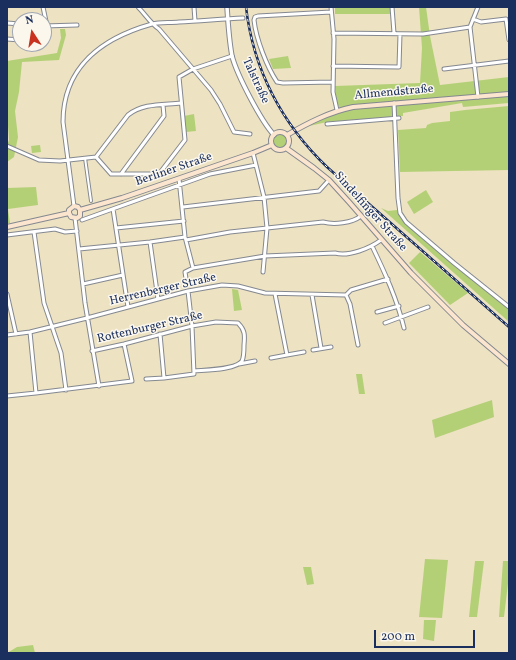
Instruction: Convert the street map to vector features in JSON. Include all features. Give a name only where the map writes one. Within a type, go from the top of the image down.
[{"type":"main road","name":"Allmendstraße","points":[[287,135],[337,110],[361,105],[509,94]]},
{"type":"main road","points":[[280,132],[287,135],[289,142],[286,148],[278,150],[272,145],[274,135],[280,132]]},
{"type":"main road","name":"Berliner Straße","points":[[80,210],[122,198],[253,153],[272,145]]},
{"type":"main road","name":"Sindelfinger Straße","points":[[286,148],[328,180],[411,273],[463,325],[509,364]]},
{"type":"main road","points":[[74,206],[80,210],[80,216],[75,218],[71,217],[69,213],[70,208],[74,206]]},
{"type":"main road","points":[[7,227],[69,213]]},
{"type":"street","points":[[138,7],[193,69],[220,104],[234,132],[250,134]]},
{"type":"street","points":[[194,7],[195,21]]},
{"type":"street","name":"Talstraße","points":[[227,7],[232,56],[260,115],[274,135]]},
{"type":"street","points":[[331,7],[333,34],[333,82],[334,98],[337,110]]},
{"type":"street","points":[[392,7],[394,34]]},
{"type":"street","points":[[478,7],[470,27],[478,97]]},
{"type":"street","points":[[331,12],[255,17],[255,27],[277,82],[333,82]]},
{"type":"street","points":[[74,206],[63,122],[63,111],[65,97],[72,79],[84,63],[103,45],[152,24],[243,18]]},
{"type":"street","points":[[473,20],[481,22],[506,19],[509,40]]},
{"type":"street","points":[[52,26],[77,26]]},
{"type":"street","points":[[333,34],[427,33],[470,27]]},
{"type":"street","points":[[333,66],[399,67],[400,34]]},
{"type":"street","points":[[96,157],[111,174],[159,174],[185,140],[179,77],[193,69],[232,56]]},
{"type":"street","points":[[444,69],[509,60]]},
{"type":"street","points":[[394,102],[398,206],[403,218],[454,263],[509,307]]},
{"type":"street","points":[[7,146],[39,160],[60,161],[96,157],[128,115],[134,111],[142,107],[181,103]]},
{"type":"street","points":[[121,174],[164,116],[163,105]]},
{"type":"street","points":[[327,124],[399,118]]},
{"type":"street","points":[[253,153],[264,197],[267,228],[263,272]]},
{"type":"street","points":[[85,158],[92,201]]},
{"type":"street","points":[[82,220],[210,174],[256,165]]},
{"type":"street","points":[[179,178],[186,238],[193,268]]},
{"type":"street","points":[[183,206],[319,191],[328,180]]},
{"type":"street","points":[[112,209],[128,307]]},
{"type":"street","points":[[79,249],[118,246],[323,222],[331,224],[355,219],[361,216]]},
{"type":"street","points":[[75,218],[87,318],[99,386]]},
{"type":"street","points":[[116,228],[184,221]]},
{"type":"street","points":[[7,235],[55,229],[65,232],[77,231]]},
{"type":"street","points":[[34,232],[44,303],[61,353],[66,390]]},
{"type":"street","points":[[187,285],[185,272],[193,268],[265,256],[338,254],[363,250],[381,240]]},
{"type":"street","points":[[150,242],[158,299]]},
{"type":"street","points":[[372,246],[388,279],[402,317],[404,328]]},
{"type":"street","points":[[83,284],[123,275]]},
{"type":"street","points":[[358,345],[350,304],[346,295],[351,290],[388,279]]},
{"type":"street","name":"Herrenberger Straße","points":[[7,335],[30,332],[188,291],[222,285],[238,286],[256,292],[275,294],[346,295]]},
{"type":"street","points":[[188,291],[192,326],[194,372]]},
{"type":"street","points":[[7,294],[16,334]]},
{"type":"street","points":[[275,294],[287,355]]},
{"type":"street","points":[[312,295],[321,348]]},
{"type":"street","points":[[377,312],[398,306]]},
{"type":"street","points":[[385,323],[428,308]]},
{"type":"street","name":"Rottenburger Straße","points":[[92,350],[124,344],[192,326],[216,322],[238,323],[244,328],[245,334],[243,360],[238,364]]},
{"type":"street","points":[[30,332],[36,394]]},
{"type":"street","points":[[160,334],[164,378]]},
{"type":"street","points":[[7,396],[36,394],[132,382],[124,344]]},
{"type":"street","points":[[313,350],[331,347]]},
{"type":"street","points":[[271,358],[304,352]]},
{"type":"street","points":[[146,379],[164,378],[194,372],[227,368],[238,364],[255,361]]},
{"type":"green space","points":[[390,7],[390,14],[335,14],[335,8]]},
{"type":"green space","points":[[419,7],[426,7],[440,85],[509,77],[509,103],[463,107],[462,103],[403,113],[403,116],[327,122],[309,126],[341,112],[336,100],[335,86],[420,83],[422,48]]},
{"type":"green space","points":[[60,29],[65,29],[66,35],[59,60],[22,62],[19,92],[15,111],[18,137],[14,157],[7,162],[7,145],[9,140],[7,112],[7,61],[57,53],[61,38]]},
{"type":"green space","points":[[288,56],[291,68],[273,69],[269,59]]},
{"type":"green space","points":[[509,106],[509,170],[400,172],[398,130],[426,128],[427,125],[432,123],[450,121],[450,112]]},
{"type":"green space","points":[[194,114],[196,131],[186,132],[184,116]]},
{"type":"green space","points":[[280,134],[285,136],[287,141],[285,146],[280,148],[275,146],[273,141],[275,136]]},
{"type":"green space","points":[[40,145],[41,152],[32,153],[31,146]]},
{"type":"green space","points":[[36,187],[38,205],[8,209],[10,223],[7,224],[7,188]]},
{"type":"green space","points":[[426,190],[433,202],[414,214],[407,202]]},
{"type":"green space","points":[[381,208],[388,211],[397,210],[401,219],[409,226],[470,278],[509,308],[509,322]]},
{"type":"green space","points":[[420,252],[468,293],[450,305],[409,263]]},
{"type":"green space","points":[[232,289],[238,290],[242,310],[234,311]]},
{"type":"green space","points":[[356,374],[362,374],[365,394],[359,394]]},
{"type":"green space","points":[[492,400],[494,417],[435,438],[432,420]]},
{"type":"green space","points":[[425,559],[448,560],[442,618],[419,617]]},
{"type":"green space","points":[[475,561],[484,561],[477,617],[469,617]]},
{"type":"green space","points":[[503,561],[509,561],[509,575],[504,617],[499,617]]},
{"type":"green space","points":[[303,567],[311,567],[314,584],[307,585]]},
{"type":"green space","points":[[424,620],[436,620],[434,641],[423,639]]},
{"type":"green space","points":[[33,645],[35,653],[7,653],[17,647]]},
{"type":"railway","points":[[246,7],[255,52],[263,74],[283,114],[296,133],[327,167],[509,327]]}]
